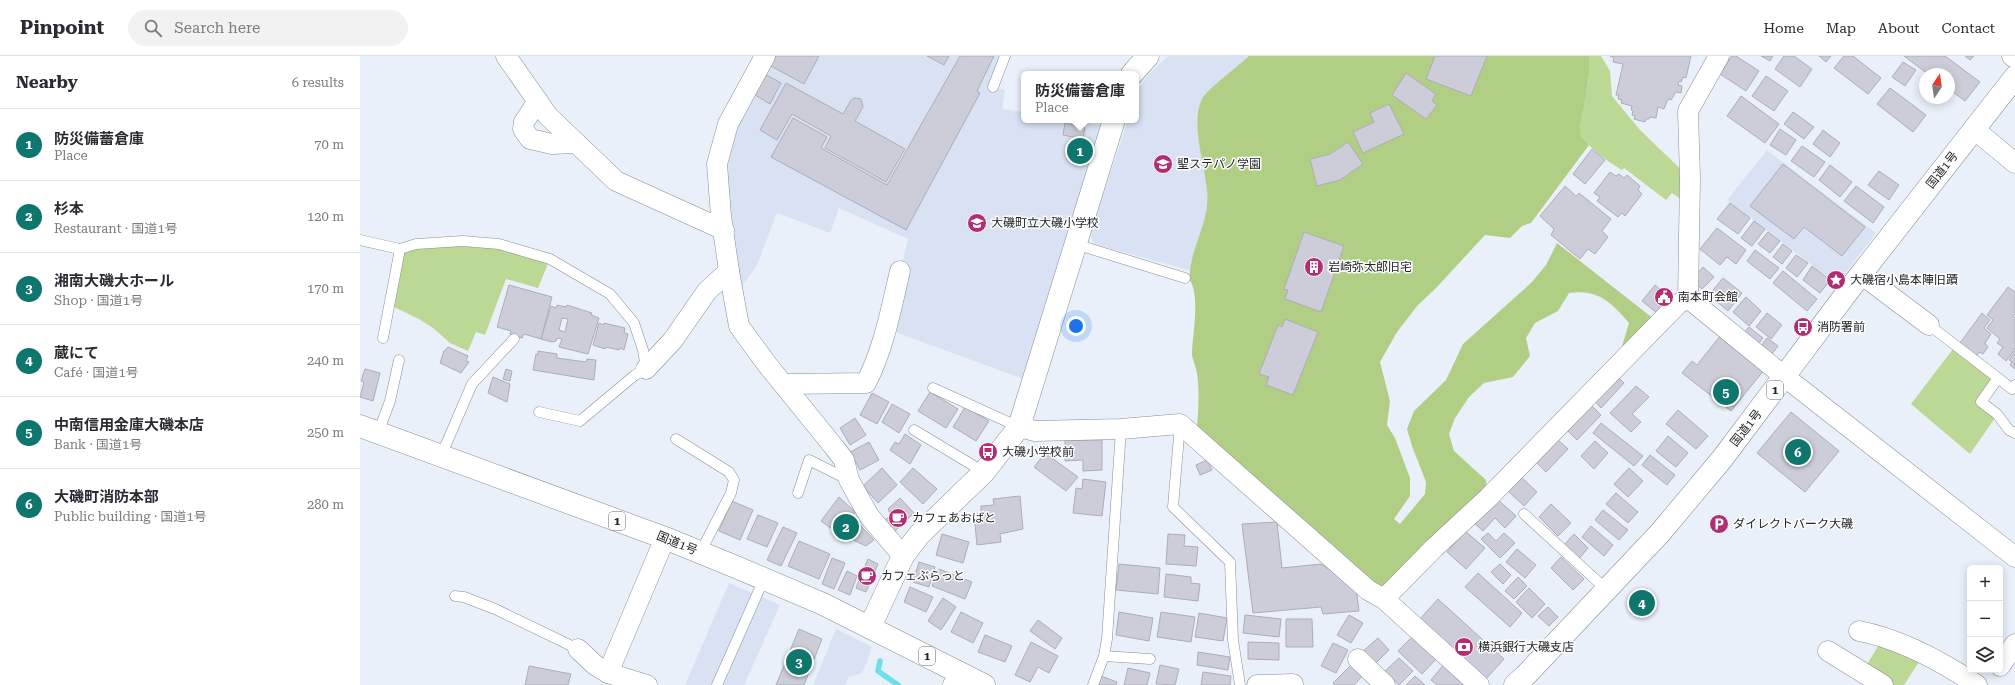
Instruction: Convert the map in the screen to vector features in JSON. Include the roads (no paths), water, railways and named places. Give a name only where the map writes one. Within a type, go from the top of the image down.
[{"type":"main road","points":[[1135,71],[1148,56]]},
{"type":"main road","name":"国道1号","points":[[1515,685],[1660,533],[1706,478],[1785,377],[1861,274],[2015,77]]},
{"type":"main road","points":[[870,627],[903,556],[919,535],[984,472],[1019,426],[1113,123]]},
{"type":"main road","name":"国道1号","points":[[369,430],[665,538],[764,579],[823,604],[870,627],[956,679],[984,685]]},
{"type":"street","points":[[506,56],[548,116],[616,181],[724,230]]},
{"type":"street","points":[[765,56],[728,124],[717,164],[729,271],[739,326],[844,460],[849,480],[869,516],[903,556]]},
{"type":"street","points":[[1688,298],[1690,178],[1688,111],[1719,56]]},
{"type":"street","points":[[538,101],[524,122],[523,129],[530,139],[552,144],[574,142]]},
{"type":"street","points":[[1975,130],[2015,163]]},
{"type":"street","points":[[646,368],[673,340],[708,291],[729,271]]},
{"type":"street","points":[[784,384],[866,383],[875,366],[886,330],[900,271]]},
{"type":"street","points":[[1861,274],[1929,325]]},
{"type":"street","points":[[708,291],[725,298],[734,298]]},
{"type":"street","points":[[1688,298],[1785,377],[2015,557]]},
{"type":"street","points":[[1384,599],[1434,548],[1488,498],[1678,304],[1688,298]]},
{"type":"street","points":[[1019,426],[1035,431],[1121,429],[1180,424],[1368,590],[1384,599],[1479,685]]},
{"type":"street","points":[[608,673],[665,538]]},
{"type":"street","points":[[1859,631],[1888,639],[1924,654],[1947,665],[1976,685]]},
{"type":"street","points":[[2003,662],[2015,644]]},
{"type":"street","points":[[578,650],[594,665],[608,673],[647,685]]},
{"type":"street","points":[[1828,651],[1883,685]]},
{"type":"street","points":[[1358,659],[1386,685]]},
{"type":"street","points":[[1987,685],[1995,673]]},
{"type":"street","points":[[1257,685],[1293,684]]},
{"type":"lane","points":[[993,87],[1005,56]]},
{"type":"lane","points":[[360,240],[400,249],[416,244],[463,241],[499,244],[550,259],[610,294],[634,324],[643,350],[646,368],[635,375],[580,421],[539,412]]},
{"type":"lane","points":[[1075,244],[1185,278]]},
{"type":"lane","points":[[383,338],[400,249]]},
{"type":"lane","points":[[1929,325],[2012,389],[2015,385]]},
{"type":"lane","points":[[441,456],[472,384],[514,338]]},
{"type":"lane","points":[[369,430],[390,401],[399,360]]},
{"type":"lane","points":[[1998,378],[1981,402],[1997,414],[2009,430],[2015,433]]},
{"type":"lane","points":[[933,388],[1019,426]]},
{"type":"lane","points":[[1180,424],[1172,507],[1230,562],[1233,640],[1240,685]]},
{"type":"lane","points":[[1093,685],[1104,656],[1121,429]]},
{"type":"lane","points":[[914,430],[984,472]]},
{"type":"lane","points":[[676,439],[729,472],[734,480],[731,493],[700,553]]},
{"type":"lane","points":[[798,493],[809,460],[849,480]]},
{"type":"lane","points":[[1524,514],[1607,590]]},
{"type":"lane","points":[[717,685],[764,579]]},
{"type":"lane","points":[[455,596],[464,597],[495,609],[578,650]]},
{"type":"lane","points":[[1104,656],[1150,659]]},
{"type":"waterway","points":[[880,661],[878,671],[898,685]]},
{"type":"place","name":"防災備蓄倉庫","points":[[1080,151]]},
{"type":"place","name":"聖ステパノ学園","points":[[1163,164]]},
{"type":"place","name":"大磯町立大磯小学校","points":[[977,223]]},
{"type":"place","name":"岩崎弥太郎旧宅","points":[[1314,267]]},
{"type":"place","name":"大磯宿小島本陣旧蹟","points":[[1836,280]]},
{"type":"place","name":"南本町会館","points":[[1664,297]]},
{"type":"place","name":"消防署前","points":[[1803,327]]},
{"type":"place","name":"中南信用金庫大磯本店","points":[[1726,392]]},
{"type":"place","name":"大磯小学校前","points":[[988,452]]},
{"type":"place","name":"大磯町消防本部","points":[[1798,452]]},
{"type":"place","name":"カフェあおばと","points":[[898,518]]},
{"type":"place","name":"ダイレクトバーク大磯","points":[[1719,524]]},
{"type":"place","name":"杉本","points":[[846,527]]},
{"type":"place","name":"カフェぶらっと","points":[[867,576]]},
{"type":"place","name":"蔵にて","points":[[1642,603]]},
{"type":"place","name":"横浜銀行大磯支店","points":[[1464,647]]},
{"type":"place","name":"湘南大磯大ホール","points":[[799,662]]}]
